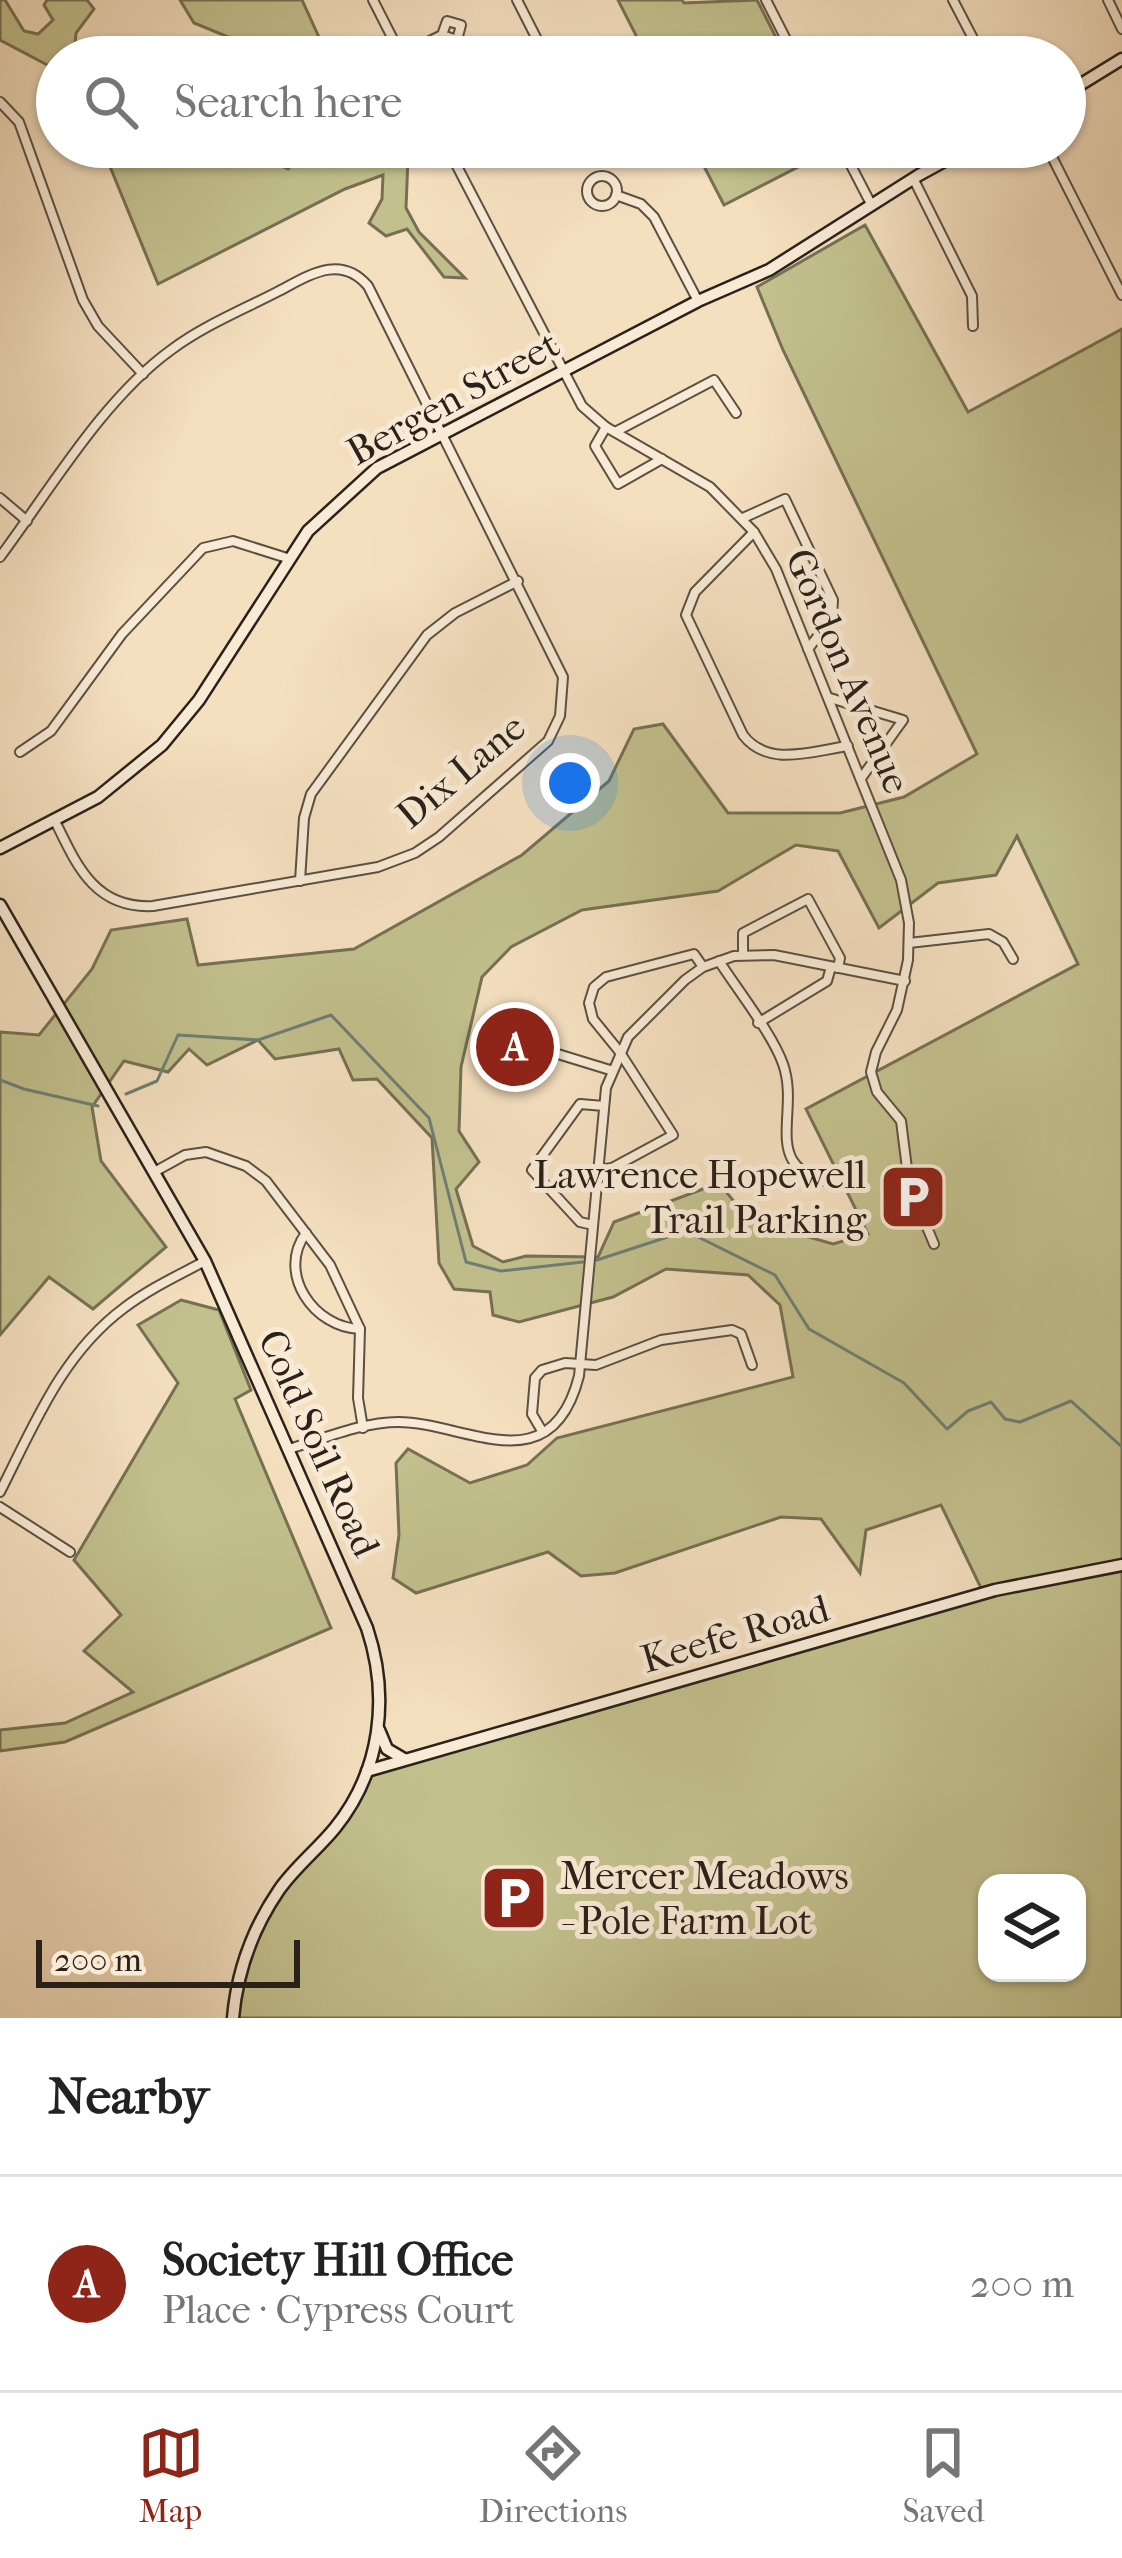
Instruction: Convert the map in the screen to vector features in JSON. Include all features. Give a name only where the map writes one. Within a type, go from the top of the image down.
[{"type":"street","points":[[373,0],[391,36]]},
{"type":"street","points":[[518,0],[536,36]]},
{"type":"street","points":[[766,0],[784,36]]},
{"type":"street","points":[[953,0],[972,36]]},
{"type":"street","points":[[1108,0],[1122,29]]},
{"type":"street","points":[[1086,81],[1122,58]]},
{"type":"street","points":[[0,102],[19,122],[89,313],[143,374],[104,417],[0,557]]},
{"type":"street","name":"Gordon Avenue","points":[[458,168],[582,406],[609,430],[710,487],[743,518],[776,568],[901,880],[909,943],[905,981],[872,1072],[877,1092],[901,1120],[909,1184],[934,1244]]},
{"type":"street","points":[[852,168],[871,204]]},
{"type":"street","name":"Bergen Street","points":[[0,848],[119,783],[171,735],[199,700],[287,558],[352,487],[442,432],[698,301],[769,270],[932,168]]},
{"type":"street","points":[[1058,168],[1122,295]]},
{"type":"street","points":[[598,176],[607,177],[616,186],[616,196],[610,204],[600,206],[591,202],[587,187],[598,176]]},
{"type":"street","points":[[914,178],[972,296],[973,326]]},
{"type":"street","points":[[616,196],[640,204],[654,217],[698,301]]},
{"type":"street","name":"Dix Lane","points":[[56,821],[88,883],[106,897],[130,906],[378,867],[415,853],[439,837],[548,741],[560,716],[562,676],[368,286],[355,273],[338,268],[319,271],[189,338],[143,374]]},
{"type":"street","points":[[663,458],[618,484],[595,446],[609,430],[714,380],[736,412]]},
{"type":"street","points":[[0,498],[27,521]]},
{"type":"street","points":[[743,518],[785,499],[794,517],[833,600],[832,618],[808,650]]},
{"type":"street","points":[[754,532],[690,598],[688,624],[743,735],[754,748],[780,756],[848,746]]},
{"type":"street","points":[[20,752],[51,731],[122,634],[203,548],[233,541],[287,558]]},
{"type":"street","points":[[300,881],[304,818],[311,794],[419,644],[455,613],[518,581]]},
{"type":"street","points":[[828,698],[903,720],[861,778]]},
{"type":"street","points":[[743,955],[742,933],[808,898],[840,958],[827,982],[758,1022]]},
{"type":"street","name":"Cold Soil Road","points":[[0,905],[205,1262],[373,1645],[380,1683],[378,1727],[368,1771],[338,1825],[267,1908],[243,1964],[233,2018]]},
{"type":"street","points":[[909,943],[989,934],[1003,942],[1013,958]]},
{"type":"street","points":[[598,1170],[612,1168],[674,1136],[590,1011],[590,995],[599,981],[694,954],[704,967]]},
{"type":"street","points":[[289,1449],[363,1428],[413,1423],[500,1442],[542,1431],[570,1401],[580,1364],[604,1106],[610,1070],[619,1051],[657,1005],[704,967],[743,955],[774,955],[905,981]]},
{"type":"street","points":[[719,961],[784,1070],[786,1139],[792,1159],[818,1179],[847,1185]]},
{"type":"street","points":[[548,1051],[610,1070]]},
{"type":"street","points":[[593,1225],[580,1222],[532,1170],[580,1104],[604,1106]]},
{"type":"street","points":[[156,1171],[197,1152],[240,1163],[266,1181],[330,1265],[360,1330],[358,1398],[363,1428]]},
{"type":"street","points":[[306,1233],[296,1250],[297,1282],[303,1298],[340,1327],[360,1330]]},
{"type":"street","points":[[0,1492],[52,1389],[78,1351],[128,1305],[205,1262]]},
{"type":"street","points":[[542,1431],[532,1414],[538,1373],[565,1363],[596,1365],[662,1340],[732,1330],[743,1338],[752,1365]]},
{"type":"street","points":[[0,1507],[70,1552]]},
{"type":"street","name":"Keefe Road","points":[[368,1771],[995,1590],[1122,1565]]},
{"type":"street","points":[[378,1727],[387,1749],[408,1760]]},
{"type":"shaded area","points":[[0,0],[5,0],[24,31],[38,34],[53,20],[44,5],[47,0],[87,0],[94,9],[76,36],[36,36],[36,59],[0,40]]},
{"type":"shaded area","points":[[180,0],[302,0],[318,36],[226,36],[194,23]]},
{"type":"shaded area","points":[[618,0],[757,0],[775,36],[636,36]]},
{"type":"shaded area","points":[[111,168],[408,168],[406,208],[419,232],[465,278],[444,277],[407,229],[386,236],[369,223],[382,199],[383,175],[345,189],[158,284]]},
{"type":"shaded area","points":[[705,168],[796,168],[724,205]]},
{"type":"shaded area","points":[[865,225],[968,412],[1122,329],[1122,2018],[233,2018],[237,1989],[267,1908],[326,1838],[367,1771],[982,1590],[941,1505],[866,1530],[860,1573],[821,1519],[781,1517],[615,1573],[581,1576],[548,1552],[416,1593],[393,1578],[399,1535],[396,1463],[408,1449],[470,1483],[527,1465],[557,1438],[793,1377],[780,1305],[748,1275],[666,1269],[613,1297],[519,1322],[493,1315],[490,1292],[454,1289],[439,1263],[432,1138],[377,1079],[353,1080],[339,1049],[275,1059],[258,1040],[207,1065],[189,1049],[168,1072],[124,1061],[92,1107],[101,1161],[166,1247],[93,1309],[49,1277],[0,1335],[0,1032],[39,1035],[92,969],[111,930],[187,919],[198,965],[354,949],[522,855],[609,781],[634,729],[663,724],[728,813],[840,813],[904,797],[977,754],[757,287]],"holes":[[[1017,836],[1078,964],[806,1109],[868,1234],[833,1244],[749,1220],[719,1183],[614,1222],[598,1257],[526,1256],[503,1262],[473,1246],[456,1189],[479,1162],[459,1131],[461,1067],[482,977],[511,947],[582,910],[718,891],[796,845],[838,851],[879,928],[938,883],[996,875]]]},
{"type":"shaded area","points":[[181,1300],[219,1310],[251,1390],[235,1399],[331,1628],[65,1742],[0,1751],[0,1730],[65,1723],[133,1692],[84,1651],[121,1615],[74,1560],[178,1383],[138,1325]]},
{"type":"waterway","points":[[126,1094],[157,1081],[178,1035],[258,1040],[331,1015],[429,1118],[466,1262],[501,1271],[583,1262]]},
{"type":"waterway","points":[[0,1080],[98,1106]]},
{"type":"waterway","points":[[597,1260],[686,1231],[775,1275],[809,1329],[904,1383],[947,1429],[968,1411],[991,1402],[1005,1419],[1020,1422],[1071,1401],[1122,1447]]},
{"type":"place","name":"Society Hill Office","points":[[515,1047]]},
{"type":"place","name":"Lawrence Hopewell Trail Parking","points":[[913,1197]]},
{"type":"place","name":"Mercer Meadows - Pole Farm Lot","points":[[514,1898]]}]
